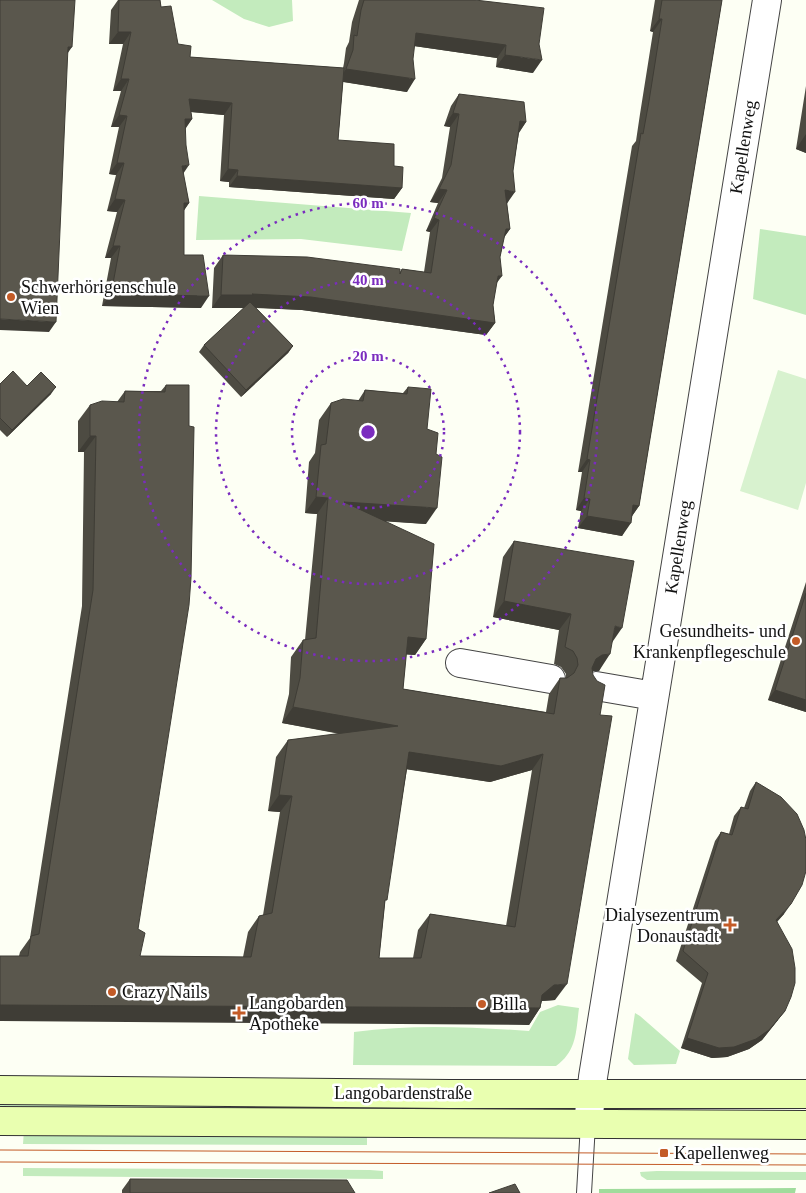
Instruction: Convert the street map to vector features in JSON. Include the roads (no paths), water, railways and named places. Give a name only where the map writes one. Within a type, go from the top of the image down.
[{"type":"street","name":"Kapellenweg","points":[[588,1124],[590,1095],[767,0]]},
{"type":"street","points":[[460,663],[552,679]]},
{"type":"street","points":[[596,686],[654,696]]},
{"type":"street","name":"Langobardenstraße","points":[[0,1090],[590,1095],[806,1094]]},
{"type":"street","name":"Langobardenstraße","points":[[0,1121],[806,1125]]},
{"type":"lane","points":[[584,1193],[588,1124]]},
{"type":"tram line","points":[[0,1150],[806,1154]]},
{"type":"tram line","points":[[0,1162],[806,1165]]},
{"type":"place","name":"Schwerhörigenschule Wien","points":[[11,297]]},
{"type":"place","name":"Gesundheits- und Krankenpflegeschule","points":[[796,641]]},
{"type":"place","name":"Dialysezentrum Donaustadt","points":[[730,925]]},
{"type":"place","name":"Crazy Nails","points":[[112,992]]},
{"type":"place","name":"Billa","points":[[482,1004]]},
{"type":"place","name":"Langobarden Apotheke","points":[[239,1013]]},
{"type":"place","name":"Kapellenweg","points":[[664,1153]]}]
